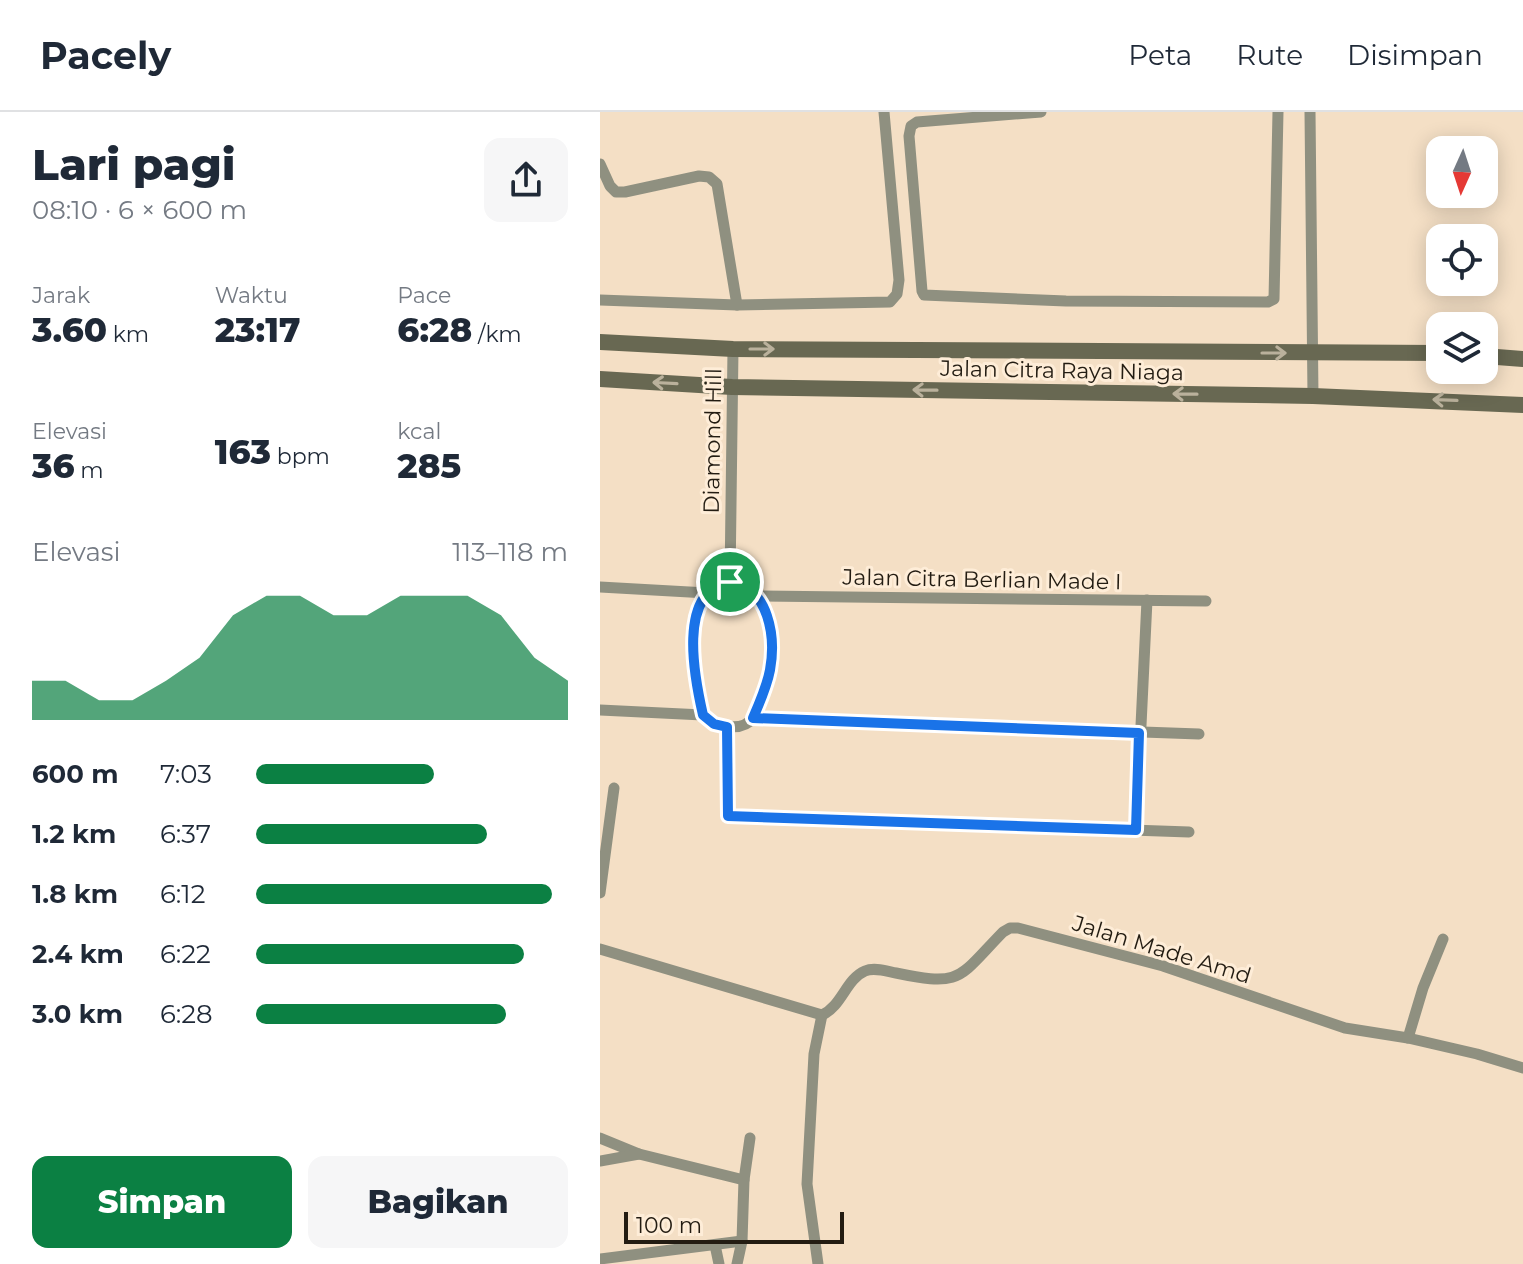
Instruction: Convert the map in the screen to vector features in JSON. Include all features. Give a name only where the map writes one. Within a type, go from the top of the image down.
[{"type":"street","points":[[600,300],[737,305],[890,302],[897,294],[899,280],[884,112]]},
{"type":"street","points":[[1041,112],[917,122],[911,126],[909,136],[924,295],[1082,301],[1268,302],[1274,299],[1278,112]]},
{"type":"street","points":[[1310,112],[1313,396]]},
{"type":"street","points":[[600,164],[616,192],[699,176],[709,177],[717,184],[737,305]]},
{"type":"street","name":"Jalan Citra Raya Niaga","points":[[600,342],[733,349],[1426,353]]},
{"type":"street","name":"Diamond Hill","points":[[730,582],[733,349]]},
{"type":"street","points":[[1498,357],[1523,359]]},
{"type":"street","name":"Jalan Citra Raya Niaga","points":[[600,379],[732,387],[1313,396],[1523,405]]},
{"type":"street","points":[[703,715],[692,661],[698,614],[707,593],[721,583],[730,582],[741,584],[758,596],[767,614],[773,654],[770,673],[753,718]]},
{"type":"street","points":[[600,587],[707,593]]},
{"type":"street","name":"Jalan Citra Berlian Made I","points":[[758,596],[1206,601]]},
{"type":"street","points":[[1136,830],[1147,600]]},
{"type":"street","points":[[600,710],[703,715],[714,724],[727,727],[741,725],[753,718],[1199,734]]},
{"type":"street","points":[[727,727],[728,816],[1189,832]]},
{"type":"street","points":[[600,893],[614,788]]},
{"type":"street","name":"Jalan Made Amd","points":[[822,1015],[836,1006],[857,976],[866,970],[947,980],[967,970],[1003,932],[1018,928],[1163,966],[1345,1028],[1408,1038],[1523,1068]]},
{"type":"street","points":[[1408,1038],[1423,988],[1443,939]]},
{"type":"street","points":[[600,949],[822,1015],[814,1054],[807,1184],[818,1264]]},
{"type":"street","points":[[600,1138],[639,1154],[744,1180]]},
{"type":"street","points":[[737,1264],[742,1241],[744,1180],[750,1138]]},
{"type":"street","points":[[600,1161],[639,1154]]},
{"type":"street","points":[[600,1259],[742,1241]]},
{"type":"street","points":[[715,1245],[719,1264]]},
{"type":"route","points":[[730,582],[741,584],[758,596],[767,614],[771,634],[773,654],[770,673],[753,718],[1139,733],[1136,830],[728,816],[727,727],[714,724],[703,715],[692,661],[698,614],[707,593],[721,583],[730,582]]}]
